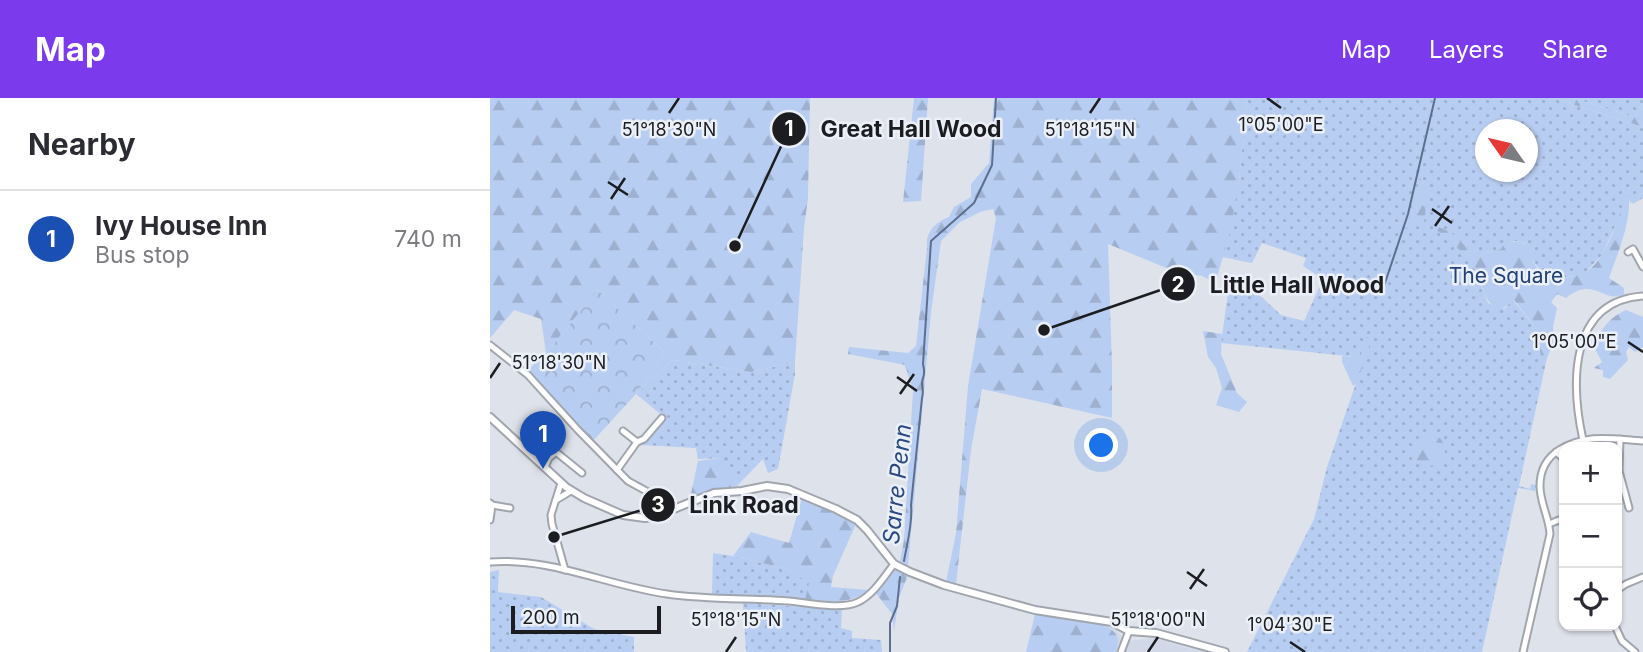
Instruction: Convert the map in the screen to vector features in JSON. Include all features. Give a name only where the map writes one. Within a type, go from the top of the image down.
[{"type":"street","points":[[1628,252],[1633,249],[1643,267]]},
{"type":"street","points":[[1583,440],[1576,381],[1581,342],[1594,321],[1606,309],[1618,302],[1643,296]]},
{"type":"street","points":[[490,345],[528,375],[569,421],[634,485],[677,508]]},
{"type":"street","points":[[490,417],[571,491],[607,509],[632,517],[656,516],[714,493],[767,486],[788,489],[849,515],[867,530],[894,564],[910,572],[1035,610],[1112,622],[1129,631],[1156,633],[1225,652]]},
{"type":"street","points":[[617,470],[637,442],[644,439],[662,418]]},
{"type":"street","points":[[623,431],[637,442]]},
{"type":"street","points":[[1523,652],[1549,536],[1540,484],[1545,463],[1556,452],[1583,440],[1595,438],[1643,441]]},
{"type":"street","points":[[1620,439],[1619,471],[1628,506]]},
{"type":"street","points":[[545,467],[548,458],[556,452],[582,472]]},
{"type":"street","points":[[561,483],[551,515],[565,570]]},
{"type":"street","points":[[556,500],[571,491]]},
{"type":"street","points":[[490,520],[491,504],[510,508]]},
{"type":"street","points":[[1549,524],[1559,519]]},
{"type":"street","points":[[490,562],[515,562],[565,570],[666,594],[841,605],[856,603],[869,595],[894,564]]},
{"type":"street","points":[[1622,587],[1643,577]]},
{"type":"street","points":[[1121,652],[1129,631]]},
{"type":"street","points":[[1617,631],[1622,641],[1634,652]]},
{"type":"shaded area","points":[[1063,618],[1113,628],[1127,641],[1153,638],[1192,649],[1219,652],[1026,652]]},
{"type":"green space","points":[[490,98],[810,98],[808,198],[795,362],[751,372],[672,360],[636,394],[665,353],[598,290],[546,353],[541,319],[514,310],[490,338]]},
{"type":"green space","points":[[914,98],[928,98],[921,201],[903,202]]},
{"type":"green space","points":[[994,98],[1247,98],[1239,182],[1230,232],[1216,281],[1176,272],[1108,244],[1112,418],[982,389],[971,450],[956,584],[946,582],[956,533],[968,386],[996,218],[993,209],[960,222],[941,241],[931,313],[908,566],[900,561],[904,540],[913,391],[905,365],[848,354],[849,347],[908,353],[916,346],[929,232],[949,217],[954,207],[971,197],[971,184],[989,163]]},
{"type":"green space","points":[[1247,98],[1553,98],[1643,127],[1643,198],[1633,204],[1630,203],[1629,196],[1602,255],[1584,274],[1553,280],[1536,264],[1526,243],[1514,241],[1478,258],[1449,231],[1473,265],[1488,303],[1504,309],[1513,300],[1538,331],[1547,358],[1519,486],[1530,489],[1531,484],[1536,485],[1535,491],[1518,488],[1482,652],[1247,652],[1314,519],[1327,467],[1366,358],[1221,343],[1229,286],[1253,289],[1281,315],[1304,321],[1323,279],[1303,266],[1306,258],[1262,243],[1252,263],[1222,257],[1239,182]]},
{"type":"green space","points":[[1553,98],[1573,98],[1634,117],[1643,104],[1643,127]]},
{"type":"green space","points":[[1573,98],[1643,98],[1643,104],[1634,117]]},
{"type":"green space","points":[[1420,178],[1427,193],[1424,225],[1406,229]]},
{"type":"green space","name":"The Square","points":[[1629,194],[1626,226],[1609,278],[1624,288],[1624,294],[1610,296],[1584,289],[1566,298],[1557,294],[1551,302],[1557,308],[1553,327],[1555,339],[1547,358],[1541,357],[1538,331],[1514,300],[1501,310],[1494,307],[1489,302],[1472,264],[1430,224],[1449,231],[1478,257],[1501,249],[1504,244],[1524,243],[1531,247],[1536,267],[1553,280],[1581,274],[1594,266],[1608,243]]},
{"type":"green space","points":[[598,290],[665,353],[636,394],[591,443],[527,371],[546,353]]},
{"type":"green space","points":[[1626,310],[1643,317],[1643,347],[1635,352],[1629,347],[1626,352],[1628,360],[1610,379],[1603,377],[1603,370],[1594,368],[1602,362],[1594,347],[1606,325]]},
{"type":"green space","points":[[1203,331],[1222,334],[1221,354],[1237,393],[1247,402],[1239,412],[1216,405],[1222,388],[1216,368],[1208,357]]},
{"type":"green space","points":[[1367,337],[1371,339],[1366,358],[1353,386],[1342,356],[1360,357]]},
{"type":"green space","points":[[672,360],[751,372],[795,362],[778,469],[768,473],[763,459],[737,486],[727,458],[698,459],[696,448],[641,445],[664,417],[636,394]]},
{"type":"green space","points":[[1429,434],[1440,439],[1445,450],[1440,461],[1429,466],[1418,461],[1413,450],[1418,439]]},
{"type":"green space","points":[[727,457],[737,486],[690,498],[698,461]]},
{"type":"green space","points":[[802,498],[856,524],[833,576],[831,587],[869,590],[846,600],[805,599],[809,583],[787,569],[733,556],[751,532],[789,543]]},
{"type":"green space","points":[[713,553],[787,569],[810,583],[805,599],[712,594]]},
{"type":"green space","points":[[894,568],[908,575],[899,598],[894,631],[892,614],[875,592]]},
{"type":"green space","points":[[499,570],[498,592],[541,597],[594,629],[634,637],[634,652],[490,652],[490,572]]},
{"type":"green space","points":[[743,603],[842,609],[841,628],[852,631],[852,638],[881,640],[882,652],[746,652]]},
{"type":"green space","points":[[1035,614],[1076,619],[1107,627],[1117,636],[1116,652],[1026,652]]},
{"type":"waterway","name":"Sarre Penn","points":[[904,561],[923,394],[931,241],[974,203],[992,165],[996,98]]},
{"type":"waterway","points":[[1384,286],[1408,214],[1435,98]]},
{"type":"waterway","name":"Sarre Penn","points":[[890,652],[890,623],[897,606],[900,577]]},
{"type":"place","name":"Great Hall Wood","points":[[735,246]]},
{"type":"place","name":"Little Hall Wood","points":[[1044,330]]},
{"type":"place","name":"Ivy House Inn","points":[[543,469]]},
{"type":"place","name":"Link Road","points":[[554,537]]}]
